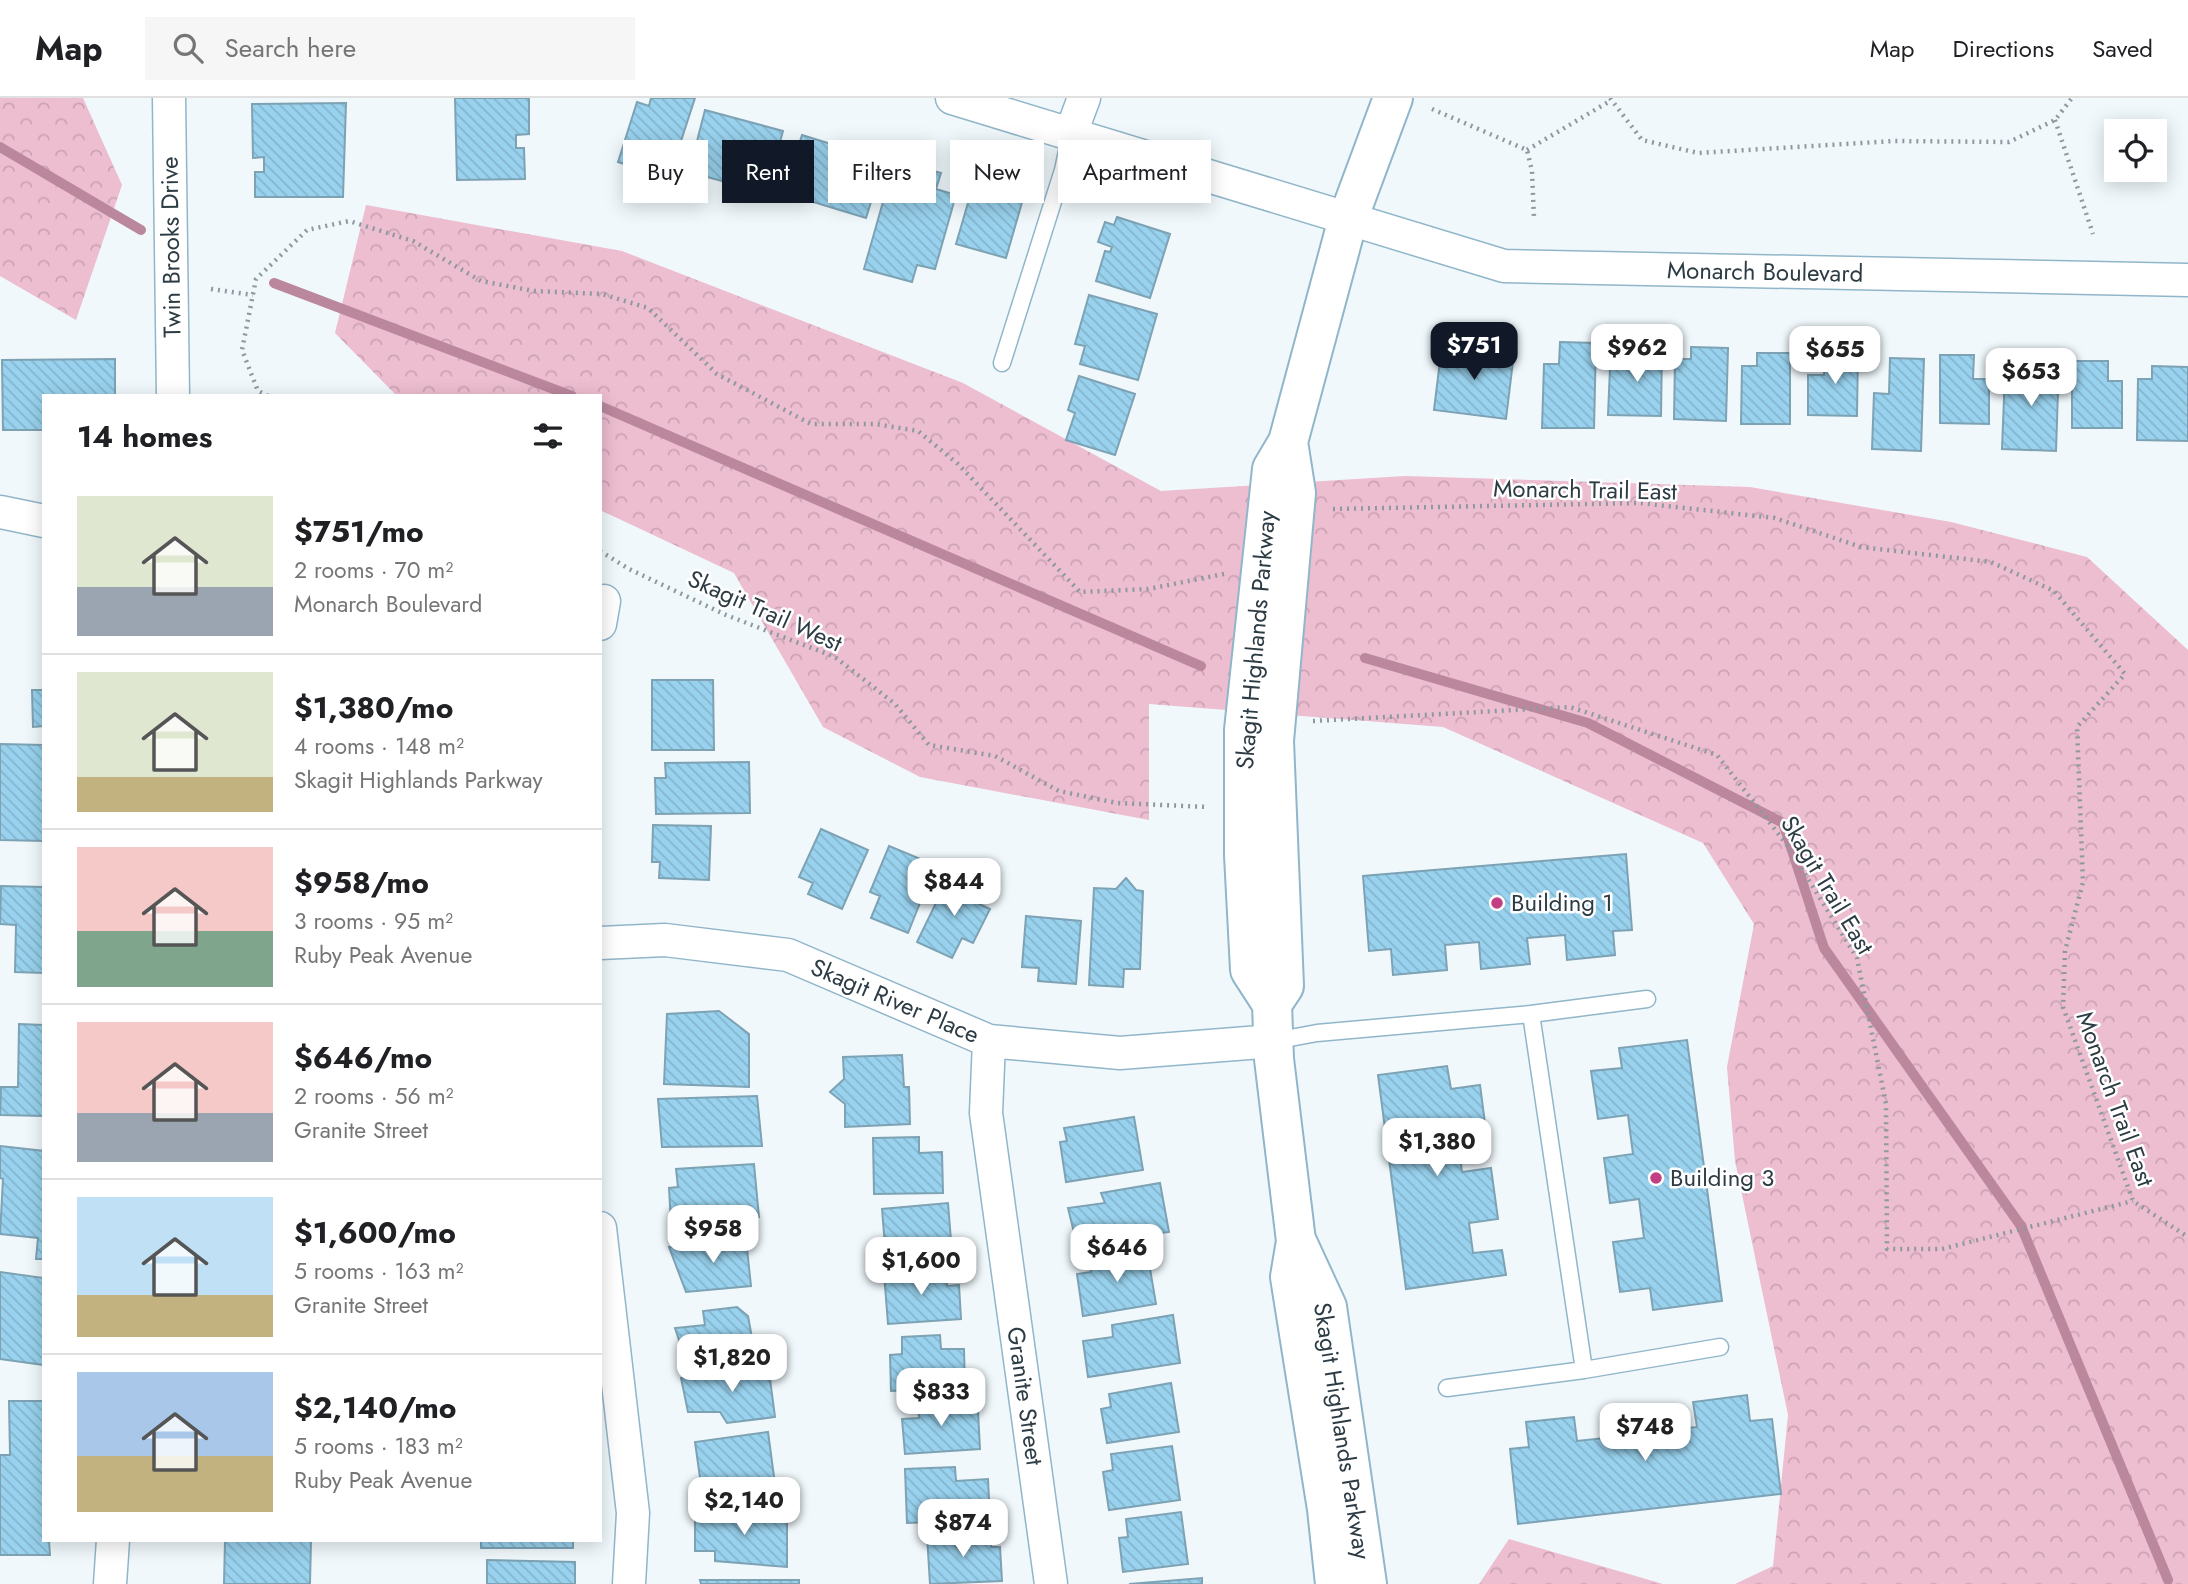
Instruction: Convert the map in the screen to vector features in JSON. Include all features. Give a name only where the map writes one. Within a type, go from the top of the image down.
[{"type":"street","name":"Twin Brooks Drive","points":[[169,98],[173,394]]},
{"type":"street","name":"Monarch Boulevard","points":[[952,98],[1504,266],[2188,280]]},
{"type":"street","points":[[1071,133],[1084,98]]},
{"type":"street","name":"Skagit Highlands Parkway","points":[[1335,1584],[1327,1509],[1290,1277],[1296,1241],[1274,1059],[1272,1004],[1284,986],[1274,741],[1296,493],[1287,442],[1348,219],[1393,98]]},
{"type":"street","points":[[0,512],[42,521]]},
{"type":"street","name":"Skagit River Place","points":[[602,943],[665,940],[788,955],[989,1041],[1120,1053],[1274,1041]]},
{"type":"street","name":"Granite Street","points":[[989,1041],[986,1113],[1051,1584]]},
{"type":"street","name":"Skagit Highlands Parkway","points":[[1296,1241],[1327,1307],[1367,1584]]},
{"type":"street","points":[[602,1245],[633,1513],[629,1584]]},
{"type":"street","points":[[110,1584],[113,1542]]},
{"type":"lane","points":[[1002,363],[1063,170],[1071,133]]},
{"type":"lane","points":[[1274,1041],[1317,1034],[1531,1014],[1647,999]]},
{"type":"lane","points":[[1531,1014],[1584,1370]]},
{"type":"lane","points":[[1447,1388],[1584,1370],[1720,1347]]},
{"type":"path","points":[[1527,150],[1610,99],[1642,140],[1698,153],[1894,141],[2009,142],[2055,120],[2072,98]]},
{"type":"path","points":[[1432,109],[1527,150]]},
{"type":"path","points":[[2055,120],[2093,234]]},
{"type":"path","points":[[1527,150],[1532,171],[1534,218]]},
{"type":"path","points":[[264,394],[258,391],[242,350],[257,279],[307,230],[349,221],[414,241],[481,281],[534,291],[602,294],[648,308],[717,374],[811,424],[875,424],[918,431],[958,464],[1080,592],[1148,589],[1228,573]]},
{"type":"path","points":[[211,289],[253,295]]},
{"type":"path","name":"Monarch Trail East","points":[[1334,509],[1640,503],[1775,518],[1861,547],[1991,562],[2054,590],[2125,674],[2077,727],[2083,882],[2064,951],[2063,1007],[2133,1201],[2188,1237]]},
{"type":"path","name":"Skagit Trail West","points":[[602,552],[629,569],[726,615],[835,657],[895,704],[929,745],[995,756],[1059,791],[1117,803],[1217,807]]},
{"type":"path","name":"Skagit Trail East","points":[[1312,721],[1570,707],[1717,755],[1787,845],[1857,958],[1886,1104],[1887,1249],[1941,1249],[2133,1201]]},
{"type":"green space","points":[[0,98],[83,98],[122,185],[76,320],[0,276]]},
{"type":"green space","points":[[366,205],[622,251],[963,383],[1161,491],[1405,476],[1750,487],[1951,522],[2087,557],[2188,650],[2188,1584],[1735,1584],[1773,1566],[1788,1415],[1735,1161],[1727,1067],[1754,924],[1703,843],[1443,727],[1149,704],[1149,820],[920,777],[823,727],[734,573],[602,511],[602,394],[395,394],[335,333]]},
{"type":"green space","points":[[1509,1539],[1663,1584],[1479,1584]]},
{"type":"building","points":[[455,98],[529,98],[529,134],[516,135],[516,148],[524,148],[525,179],[457,180]]},
{"type":"building","points":[[651,98],[695,98],[681,140],[625,140],[637,102],[649,106]]},
{"type":"building","points":[[346,103],[343,197],[255,197],[255,172],[264,172],[264,157],[253,158],[252,104]]},
{"type":"building","points":[[705,110],[783,131],[781,140],[722,140],[722,181],[708,177],[708,140],[697,140]]},
{"type":"building","points":[[802,135],[828,143],[828,203],[871,203],[866,218],[814,202],[814,140],[800,140]]},
{"type":"building","points":[[623,146],[623,164],[618,162]]},
{"type":"building","points":[[936,172],[941,173],[936,189]]},
{"type":"building","points":[[936,189],[950,193],[950,203],[954,203],[935,269],[917,265],[912,282],[864,269],[883,203],[936,203]]},
{"type":"building","points":[[968,203],[1022,203],[1006,258],[956,244]]},
{"type":"building","points":[[1117,217],[1170,234],[1150,298],[1096,281],[1105,251],[1110,252],[1112,247],[1098,242],[1105,222],[1114,225]]},
{"type":"building","points":[[1089,295],[1157,314],[1138,380],[1080,364],[1085,346],[1075,344]]},
{"type":"building","points":[[1560,342],[1596,343],[1594,428],[1542,428],[1544,364],[1559,364]]},
{"type":"building","points":[[1442,344],[1514,353],[1506,419],[1434,410]]},
{"type":"building","points":[[1626,347],[1662,348],[1661,416],[1608,415],[1610,368],[1626,369]]},
{"type":"building","points":[[1691,347],[1728,348],[1726,421],[1674,419],[1675,359],[1691,359]]},
{"type":"building","points":[[1824,352],[1858,352],[1857,416],[1808,415],[1808,375],[1824,375]]},
{"type":"building","points":[[1757,353],[1790,353],[1790,424],[1741,424],[1742,366],[1757,366]]},
{"type":"building","points":[[1940,355],[1974,355],[1973,379],[1989,379],[1989,424],[1940,423]]},
{"type":"building","points":[[1890,358],[1924,359],[1921,451],[1872,449],[1874,393],[1889,394]]},
{"type":"building","points":[[115,359],[115,394],[42,394],[42,430],[3,430],[2,360]]},
{"type":"building","points":[[2072,361],[2108,361],[2108,381],[2122,381],[2122,428],[2072,428]]},
{"type":"building","points":[[2020,362],[2059,363],[2056,451],[2002,449],[2005,373],[2019,373]]},
{"type":"building","points":[[2152,366],[2188,367],[2188,441],[2137,440],[2138,379],[2152,379]]},
{"type":"building","points":[[1079,376],[1135,394],[1115,455],[1066,440],[1075,413],[1068,410]]},
{"type":"building","points":[[652,680],[713,680],[714,750],[652,750]]},
{"type":"building","points":[[32,690],[42,690],[42,726],[33,727]]},
{"type":"building","points":[[0,744],[42,745],[42,841],[0,840]]},
{"type":"building","points":[[749,762],[750,813],[656,814],[655,778],[666,778],[665,763]]},
{"type":"building","points":[[653,825],[711,826],[709,880],[659,878],[660,862],[652,862]]},
{"type":"building","points":[[821,829],[868,850],[842,909],[808,894],[813,883],[799,877]]},
{"type":"building","points":[[889,846],[935,865],[908,933],[871,918],[880,896],[870,892]]},
{"type":"building","name":"Building 1","points":[[1626,854],[1632,930],[1613,931],[1615,955],[1567,960],[1565,935],[1527,938],[1530,964],[1481,969],[1479,942],[1445,945],[1447,970],[1393,975],[1391,949],[1369,951],[1363,876]]},
{"type":"building","points":[[949,876],[982,891],[977,903],[990,909],[973,943],[962,938],[952,958],[917,942]]},
{"type":"building","points":[[1126,878],[1136,890],[1143,891],[1140,969],[1124,969],[1123,987],[1089,985],[1094,888],[1116,889]]},
{"type":"building","points":[[1,886],[42,887],[42,973],[15,972],[16,925],[0,924]]},
{"type":"building","points":[[1026,916],[1081,921],[1076,984],[1038,981],[1039,968],[1022,967]]},
{"type":"building","points":[[719,1011],[749,1034],[749,1087],[664,1084],[667,1014]]},
{"type":"building","points":[[19,1024],[42,1025],[42,1116],[0,1115],[1,1087],[18,1087]]},
{"type":"building","name":"Building 3","points":[[1687,1040],[1722,1301],[1653,1310],[1650,1288],[1620,1292],[1613,1242],[1644,1238],[1639,1199],[1610,1203],[1604,1158],[1633,1154],[1628,1115],[1598,1119],[1591,1071],[1622,1068],[1619,1048]]},
{"type":"building","points":[[902,1055],[904,1087],[909,1087],[910,1124],[845,1127],[845,1104],[830,1092],[844,1079],[843,1057]]},
{"type":"building","points":[[1447,1066],[1451,1089],[1480,1085],[1486,1131],[1457,1135],[1462,1172],[1491,1168],[1498,1219],[1469,1223],[1473,1253],[1502,1250],[1506,1275],[1406,1289],[1378,1075]]},
{"type":"building","points":[[757,1096],[762,1146],[662,1147],[658,1099]]},
{"type":"building","points":[[1134,1117],[1143,1170],[1066,1182],[1060,1142],[1067,1141],[1064,1128]]},
{"type":"building","points":[[919,1137],[919,1153],[942,1152],[943,1193],[874,1194],[873,1138]]},
{"type":"building","points":[[0,1146],[42,1151],[42,1259],[36,1259],[38,1238],[0,1234],[3,1179],[0,1178]]},
{"type":"building","points":[[754,1164],[759,1217],[671,1223],[669,1188],[678,1187],[676,1169]]},
{"type":"building","points":[[1160,1183],[1169,1232],[1077,1245],[1068,1208],[1105,1203],[1101,1193]]},
{"type":"building","points":[[948,1203],[952,1253],[886,1258],[882,1209]]},
{"type":"building","points":[[746,1239],[751,1286],[686,1292],[669,1247]]},
{"type":"building","points":[[1147,1251],[1156,1304],[1083,1316],[1077,1274],[1091,1272],[1089,1260]]},
{"type":"building","points":[[946,1268],[947,1286],[959,1285],[961,1319],[888,1324],[884,1273]]},
{"type":"building","points":[[0,1272],[42,1278],[42,1365],[0,1359]]},
{"type":"building","points":[[737,1307],[748,1316],[755,1354],[687,1364],[675,1328],[705,1325],[703,1311]]},
{"type":"building","points":[[1173,1315],[1180,1363],[1088,1377],[1083,1341],[1113,1337],[1112,1325]]},
{"type":"building","points":[[940,1335],[941,1349],[964,1349],[965,1388],[891,1391],[890,1355],[902,1354],[902,1337]]},
{"type":"building","points":[[768,1364],[775,1417],[727,1423],[720,1412],[688,1412],[681,1378]]},
{"type":"building","points":[[1171,1383],[1179,1432],[1107,1443],[1101,1409],[1111,1407],[1109,1394]]},
{"type":"building","points":[[1747,1395],[1750,1421],[1772,1419],[1781,1494],[1518,1524],[1510,1449],[1529,1447],[1526,1422],[1574,1417],[1577,1441],[1614,1437],[1611,1410],[1659,1405],[1662,1431],[1697,1427],[1693,1402]]},
{"type":"building","points":[[954,1397],[955,1413],[978,1411],[980,1449],[905,1454],[902,1419],[919,1418],[918,1399]]},
{"type":"building","points":[[9,1401],[42,1401],[42,1542],[49,1542],[50,1555],[0,1555],[0,1455],[10,1455]]},
{"type":"building","points":[[768,1432],[775,1484],[716,1495],[701,1485],[695,1442]]},
{"type":"building","points":[[1172,1446],[1180,1500],[1109,1510],[1103,1472],[1113,1470],[1111,1454]]},
{"type":"building","points":[[955,1467],[956,1481],[988,1479],[990,1520],[907,1523],[905,1469]]},
{"type":"building","points":[[787,1512],[787,1567],[715,1561],[715,1551],[695,1551],[695,1513]]},
{"type":"building","points":[[1181,1512],[1188,1564],[1123,1572],[1119,1538],[1128,1537],[1126,1519]]},
{"type":"building","points":[[990,1532],[991,1547],[1000,1547],[1002,1581],[930,1584],[927,1535]]},
{"type":"building","points":[[225,1542],[311,1542],[310,1584],[224,1584]]},
{"type":"building","points":[[481,1542],[573,1542],[573,1548],[481,1548]]},
{"type":"building","points":[[487,1560],[575,1562],[575,1584],[487,1584]]},
{"type":"building","points":[[1202,1578],[1202,1584],[1129,1584]]},
{"type":"building","points":[[700,1580],[799,1580],[799,1584],[701,1584]]},
{"type":"waterway","points":[[0,147],[141,230]]},
{"type":"waterway","points":[[274,283],[567,394]]},
{"type":"waterway","points":[[602,407],[1201,666]]},
{"type":"waterway","points":[[1365,658],[1588,723],[1783,823],[1824,948],[2021,1226],[2168,1580]]},
{"type":"place","name":"Building 1","points":[[1497,903]]},
{"type":"place","name":"Building 3","points":[[1656,1178]]}]
